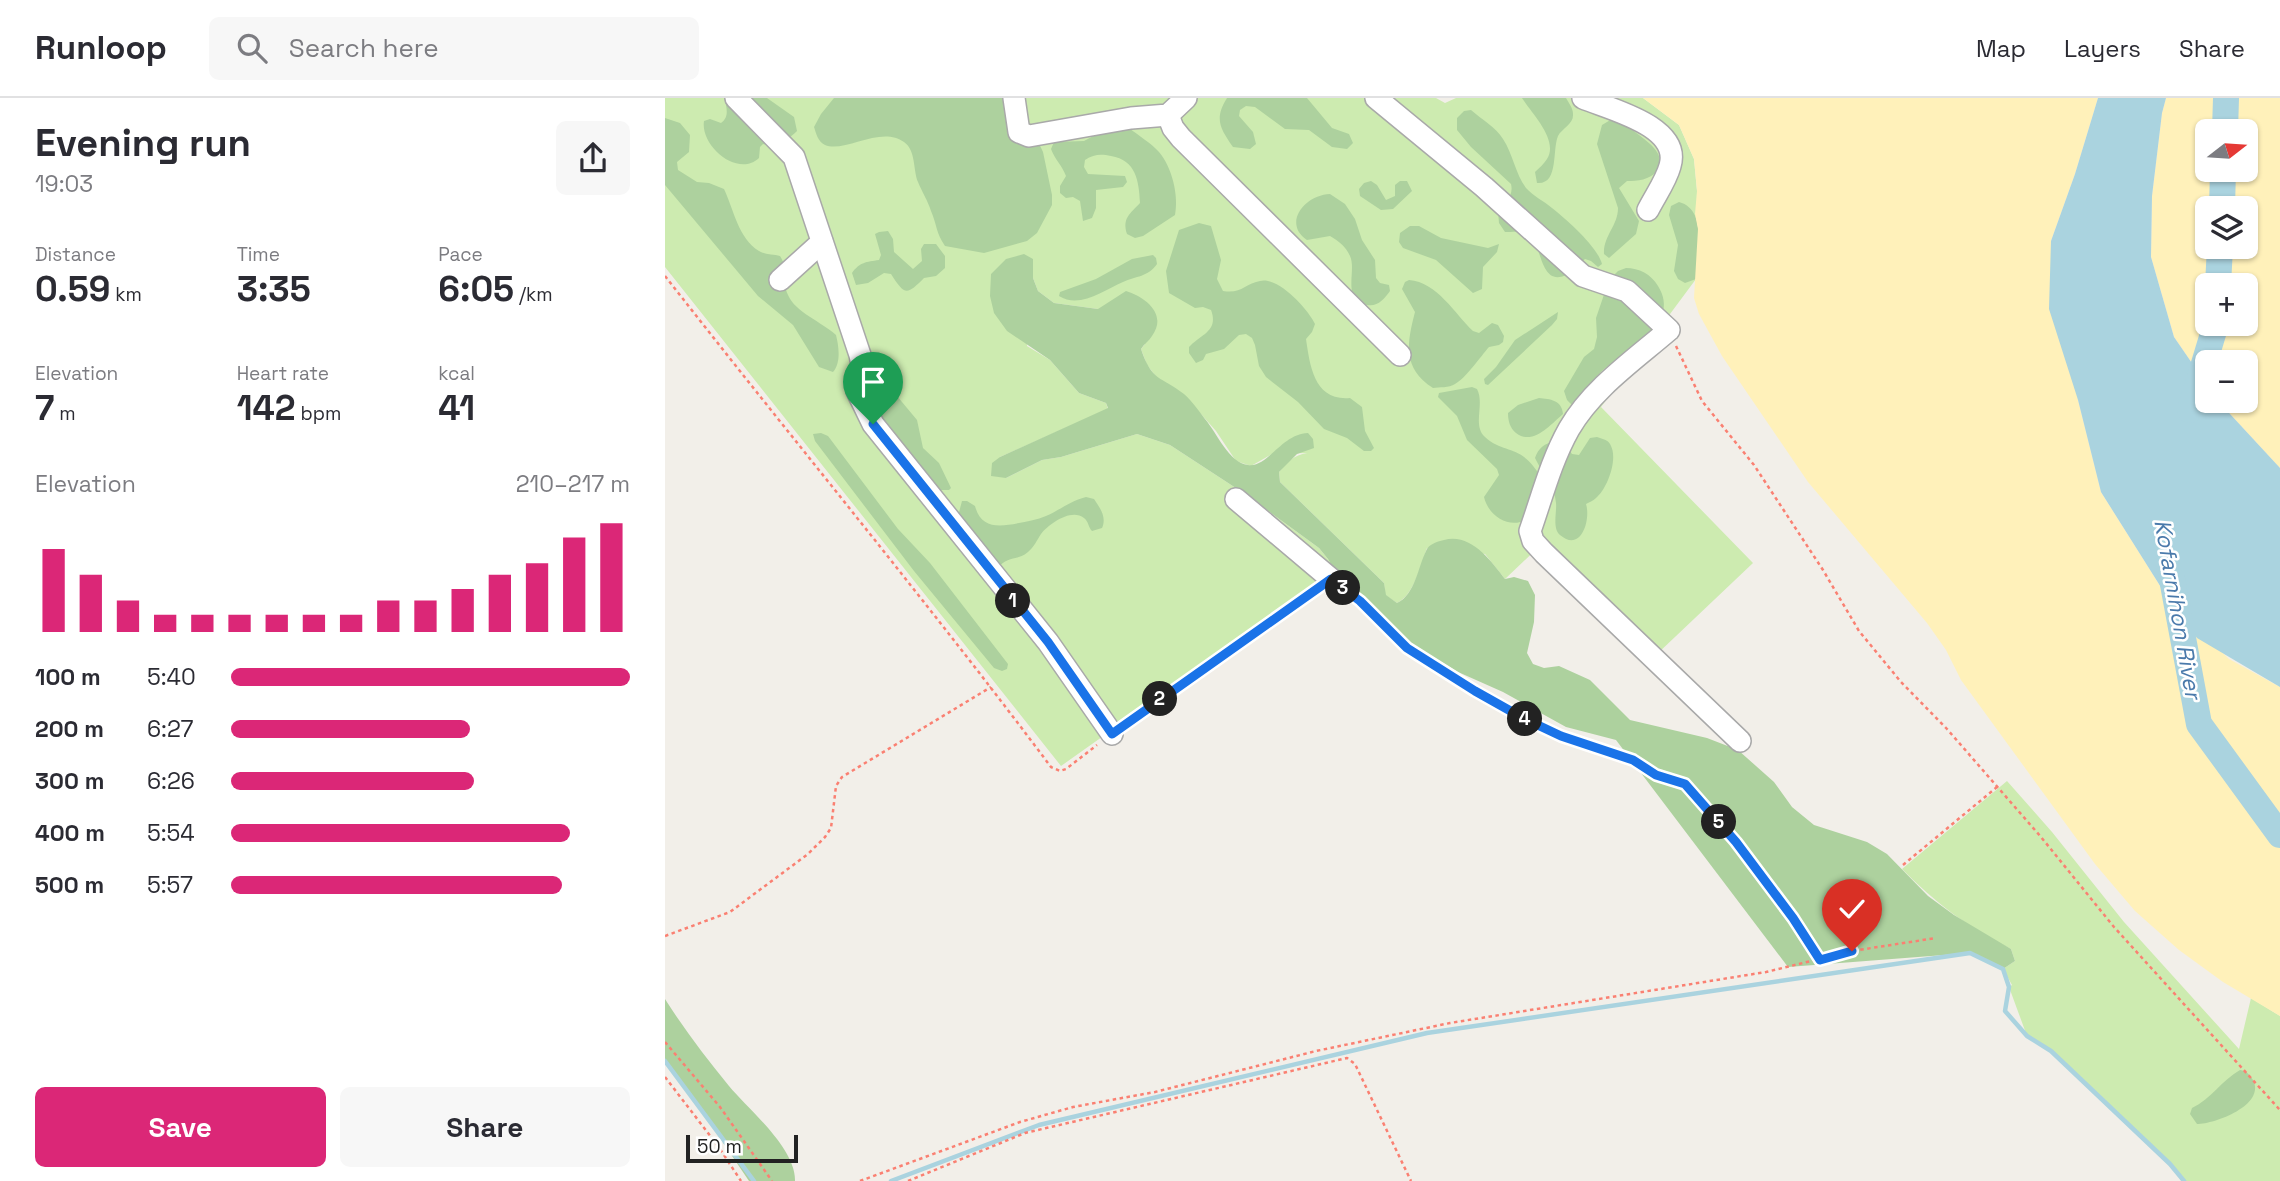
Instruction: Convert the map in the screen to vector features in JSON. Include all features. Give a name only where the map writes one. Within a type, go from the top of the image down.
[{"type":"street","points":[[736,98],[794,157],[864,370],[857,391],[873,424],[1048,642],[1112,734]]},
{"type":"street","points":[[1014,98],[1019,132],[1028,136],[1131,118],[1168,115],[1186,98]]},
{"type":"street","points":[[1376,98],[1485,187],[1583,276],[1627,291],[1669,330],[1595,395],[1580,413],[1551,467],[1530,531],[1544,553],[1740,741]]},
{"type":"street","points":[[1583,98],[1651,127],[1668,143],[1671,164],[1648,210]]},
{"type":"street","points":[[1168,115],[1181,138],[1400,355]]},
{"type":"street","points":[[780,280],[822,242]]},
{"type":"street","points":[[1236,499],[1331,579]]},
{"type":"path","points":[[665,276],[1054,770],[1066,769],[1331,579],[1360,601],[1407,648],[1475,691],[1561,736],[1633,760],[1656,775],[1685,784],[1736,842],[1793,918],[1820,960]]},
{"type":"path","points":[[1669,330],[1702,401],[1754,466],[1823,570],[1859,631],[1901,682],[2041,837],[2114,927],[2280,1110]]},
{"type":"path","points":[[665,936],[730,912],[808,854],[831,828],[836,786],[842,777],[991,687]]},
{"type":"path","points":[[1903,865],[1997,787]]},
{"type":"path","points":[[860,1181],[1020,1122],[1073,1107],[1155,1092],[1316,1051],[1450,1023],[1766,972],[1852,951],[1936,938]]},
{"type":"path","points":[[665,1042],[720,1107],[772,1181]]},
{"type":"path","points":[[908,1181],[1025,1133],[1347,1058],[1355,1064],[1411,1181]]},
{"type":"path","points":[[665,1077],[741,1181]]},
{"type":"green space","points":[[665,98],[1436,98],[1445,103],[1456,98],[1643,98],[1679,125],[1694,159],[1697,191],[1696,279],[1601,407],[1753,563],[1656,655],[1544,542],[1505,579],[1485,554],[1427,548],[1412,587],[1397,603],[1385,595],[1384,583],[1280,482],[1279,472],[1285,465],[1295,457],[1307,453],[1272,454],[1251,466],[1236,461],[1216,431],[1184,395],[1158,379],[1147,365],[1141,349],[1145,344],[1098,309],[1054,303],[1038,291],[1033,278],[1027,346],[1050,360],[1079,393],[1106,403],[1108,409],[1000,457],[1006,478],[1042,460],[1061,457],[1137,434],[1170,445],[1245,494],[1319,548],[1335,572],[1061,766],[665,267]]},
{"type":"green space","points":[[725,98],[767,98],[794,117],[797,131],[781,142],[763,144],[759,158],[750,163],[731,162],[714,149],[704,131],[704,121],[710,119],[721,123],[726,118]]},
{"type":"green space","points":[[834,98],[1011,98],[1032,129],[1043,152],[1052,195],[1052,205],[1037,233],[1027,241],[984,253],[945,246],[916,177],[911,150],[904,142],[885,136],[843,146],[825,145],[821,142],[814,127]]},
{"type":"green space","points":[[1227,98],[1307,98],[1332,128],[1349,134],[1353,143],[1347,149],[1332,147],[1309,130],[1285,129],[1255,107],[1246,106],[1240,110],[1239,116],[1253,132],[1256,144],[1250,149],[1233,147],[1220,123]]},
{"type":"green space","points":[[1522,98],[1566,98],[1573,112],[1572,121],[1558,136],[1552,173],[1544,182],[1537,183],[1535,172],[1547,159],[1550,144],[1543,127]]},
{"type":"green space","points":[[1471,110],[1500,135],[1526,188],[1581,234],[1602,264],[1598,267],[1585,259],[1568,274],[1558,277],[1551,275],[1542,262],[1532,237],[1525,232],[1505,232],[1499,223],[1498,211],[1510,196],[1511,184],[1471,147],[1457,130],[1457,118],[1464,111]]},
{"type":"green space","points":[[665,118],[680,123],[690,135],[689,152],[677,162],[678,170],[697,182],[724,189],[746,239],[761,252],[780,256],[783,261],[786,290],[791,301],[836,335],[838,360],[833,372],[819,367],[793,325],[758,296],[665,185]]},
{"type":"green space","points":[[1612,119],[1627,124],[1650,144],[1656,150],[1660,163],[1651,176],[1627,181],[1619,188],[1639,221],[1636,234],[1609,258],[1604,254],[1604,248],[1618,208],[1597,144],[1602,125]]},
{"type":"green space","points":[[1129,128],[1164,158],[1171,174],[1176,199],[1175,215],[1143,236],[1135,238],[1127,234],[1126,229],[1128,217],[1140,203],[1139,187],[1131,167],[1119,158],[1107,155],[1085,160],[1084,167],[1088,174],[1125,176],[1127,182],[1123,187],[1096,190],[1096,208],[1092,218],[1083,221],[1080,201],[1073,197],[1066,198],[1060,193],[1060,186],[1066,176],[1051,149],[1054,142],[1084,141],[1101,132]]},
{"type":"green space","points":[[1371,181],[1377,185],[1386,200],[1395,196],[1395,185],[1400,181],[1407,181],[1412,191],[1393,209],[1381,210],[1360,196],[1359,189],[1364,183]]},
{"type":"green space","points":[[1330,194],[1345,204],[1355,219],[1362,240],[1375,260],[1376,278],[1380,283],[1389,285],[1390,291],[1378,304],[1367,305],[1354,297],[1351,284],[1352,262],[1342,244],[1330,236],[1307,240],[1300,233],[1297,218],[1300,211],[1312,199]]},
{"type":"green space","points":[[1679,202],[1694,214],[1699,235],[1696,279],[1685,283],[1678,279],[1674,271],[1678,245],[1669,215],[1671,206]]},
{"type":"green space","points":[[1199,223],[1211,226],[1221,260],[1217,279],[1223,291],[1235,291],[1255,282],[1267,281],[1283,288],[1306,310],[1315,324],[1306,339],[1316,380],[1329,394],[1350,398],[1362,407],[1365,431],[1374,448],[1371,451],[1364,451],[1347,438],[1324,429],[1298,402],[1266,377],[1259,366],[1252,338],[1246,334],[1239,335],[1224,349],[1206,354],[1203,360],[1196,363],[1189,353],[1189,347],[1211,328],[1211,310],[1195,308],[1169,293],[1166,271],[1179,230]]},
{"type":"green space","points":[[1410,226],[1419,226],[1441,238],[1488,248],[1499,244],[1497,252],[1483,267],[1482,289],[1473,293],[1436,260],[1403,248],[1399,242],[1400,233]]},
{"type":"green space","points":[[888,231],[893,239],[894,252],[913,269],[922,261],[921,249],[924,244],[936,244],[945,256],[945,268],[936,276],[924,278],[914,288],[906,291],[891,274],[884,273],[868,283],[856,285],[852,273],[855,269],[864,263],[879,260],[881,255],[875,234]]},
{"type":"green space","points":[[1024,254],[1033,259],[1033,278],[1038,291],[1054,303],[1098,309],[1126,291],[1147,302],[1156,314],[1157,321],[1152,336],[1141,349],[1149,367],[1158,377],[1187,397],[1229,453],[1241,463],[1255,465],[1290,439],[1308,433],[1313,439],[1314,448],[1297,454],[1279,472],[1280,482],[1384,583],[1386,595],[1397,603],[1408,594],[1431,545],[1454,539],[1471,544],[1486,556],[1505,579],[1514,577],[1528,581],[1535,595],[1534,622],[1527,653],[1533,664],[1544,668],[1559,666],[1590,680],[1630,720],[1707,738],[1738,750],[1774,782],[1792,807],[1814,825],[1867,842],[1887,854],[1928,896],[2011,949],[2015,961],[2003,969],[1970,953],[1788,967],[1616,740],[1566,727],[1503,692],[1458,672],[1396,635],[1335,572],[1319,548],[1245,494],[1170,445],[1137,434],[1061,457],[1042,460],[1006,478],[991,476],[992,463],[1000,457],[1108,408],[1106,403],[1079,393],[1050,360],[1007,331],[994,313],[990,296],[991,274],[1006,259]]},
{"type":"green space","points":[[1153,255],[1157,264],[1146,274],[1083,299],[1059,296],[1060,292],[1096,279],[1132,259]]},
{"type":"green space","points":[[1626,268],[1644,272],[1652,278],[1664,300],[1663,313],[1646,336],[1599,374],[1584,397],[1572,405],[1564,391],[1584,357],[1594,349],[1597,337],[1596,318],[1609,280],[1618,271]]},
{"type":"green space","points":[[1409,280],[1428,286],[1437,293],[1473,331],[1479,333],[1492,323],[1498,325],[1504,336],[1503,342],[1489,347],[1453,385],[1433,388],[1416,372],[1412,363],[1409,344],[1415,312],[1402,289]]},
{"type":"green space","points":[[1558,312],[1552,325],[1488,385],[1485,384],[1484,379],[1515,340]]},
{"type":"green space","points":[[882,381],[917,420],[923,448],[939,463],[951,488],[949,490],[940,490],[923,481],[867,404],[871,382]]},
{"type":"green space","points":[[1472,387],[1477,389],[1479,395],[1481,432],[1492,442],[1525,458],[1539,474],[1526,520],[1512,523],[1500,519],[1486,504],[1484,497],[1499,475],[1497,469],[1467,440],[1457,416],[1438,397],[1439,393]]},
{"type":"green space","points":[[1539,398],[1558,403],[1563,414],[1535,436],[1516,433],[1510,424],[1508,413],[1518,405]]},
{"type":"green space","points":[[813,434],[828,436],[898,529],[930,563],[1008,664],[1007,669],[1002,671],[994,668],[914,571],[815,441]]},
{"type":"green space","points":[[1597,437],[1611,446],[1613,459],[1610,474],[1600,494],[1586,504],[1587,518],[1583,532],[1574,540],[1567,539],[1558,532],[1555,524],[1555,497],[1535,458],[1542,447],[1552,442],[1562,445],[1572,454],[1579,455],[1590,438]]},
{"type":"green space","points":[[1086,497],[1094,499],[1100,509],[1104,520],[1102,528],[1092,531],[1087,521],[1079,515],[1067,516],[1045,530],[1028,552],[1005,562],[996,570],[958,516],[962,501],[967,501],[975,506],[986,523],[1012,524],[1043,517]]},
{"type":"green space","points":[[2007,781],[2124,922],[2239,1049],[2251,998],[2280,1016],[2280,1181],[2184,1181],[2170,1164],[2051,1051],[2027,1036],[2009,987],[2012,985],[2003,969],[2015,961],[2011,949],[1953,914],[1902,869]]},
{"type":"green space","points":[[665,999],[720,1075],[780,1143],[788,1155],[795,1181],[749,1181],[665,1061]]},
{"type":"green space","points":[[2240,1070],[2248,1073],[2255,1089],[2246,1105],[2226,1117],[2197,1124],[2190,1114],[2192,1108]]},
{"type":"sand","points":[[1643,98],[2098,98],[2051,241],[2078,400],[2101,492],[2169,600],[2229,659],[2280,687],[2280,1016],[2223,982],[2179,950],[2135,911],[2095,864],[1961,680],[1946,650],[1927,623],[1808,482],[1722,356],[1699,314],[1694,298],[1698,229],[1695,214],[1697,191],[1694,159],[1679,125]]},
{"type":"sand","points":[[2166,98],[2280,98],[2280,468],[2229,413],[2258,413],[2258,350],[2195,350],[2195,368],[2174,337],[2151,257],[2152,196]]},
{"type":"water","points":[[2098,98],[2166,98],[2152,196],[2151,257],[2174,337],[2195,368],[2195,413],[2229,413],[2280,468],[2280,687],[2197,638],[2169,600],[2101,492],[2078,400],[2049,309],[2051,241]]},
{"type":"waterway","name":"Kofarnihon River","points":[[2225,119],[2226,98]]},
{"type":"waterway","name":"Kofarnihon River","points":[[2222,196],[2223,182]]},
{"type":"waterway","name":"Kofarnihon River","points":[[2219,259],[2219,273]]},
{"type":"waterway","name":"Kofarnihon River","points":[[2190,410],[2212,336]]},
{"type":"waterway","name":"Kofarnihon River","points":[[2172,579],[2199,724],[2280,835]]},
{"type":"waterway","points":[[891,1181],[1039,1125],[1427,1033],[1970,953],[2003,969],[2009,987],[2005,1011],[2027,1036],[2051,1051],[2170,1164],[2184,1181]]},
{"type":"waterway","points":[[665,1061],[754,1181]]},
{"type":"route","points":[[873,424],[1048,642],[1112,734],[1331,579],[1360,601],[1407,648],[1442,672],[1523,718],[1561,736],[1633,760],[1656,775],[1685,784],[1736,842],[1793,918],[1820,960],[1852,951]]}]
